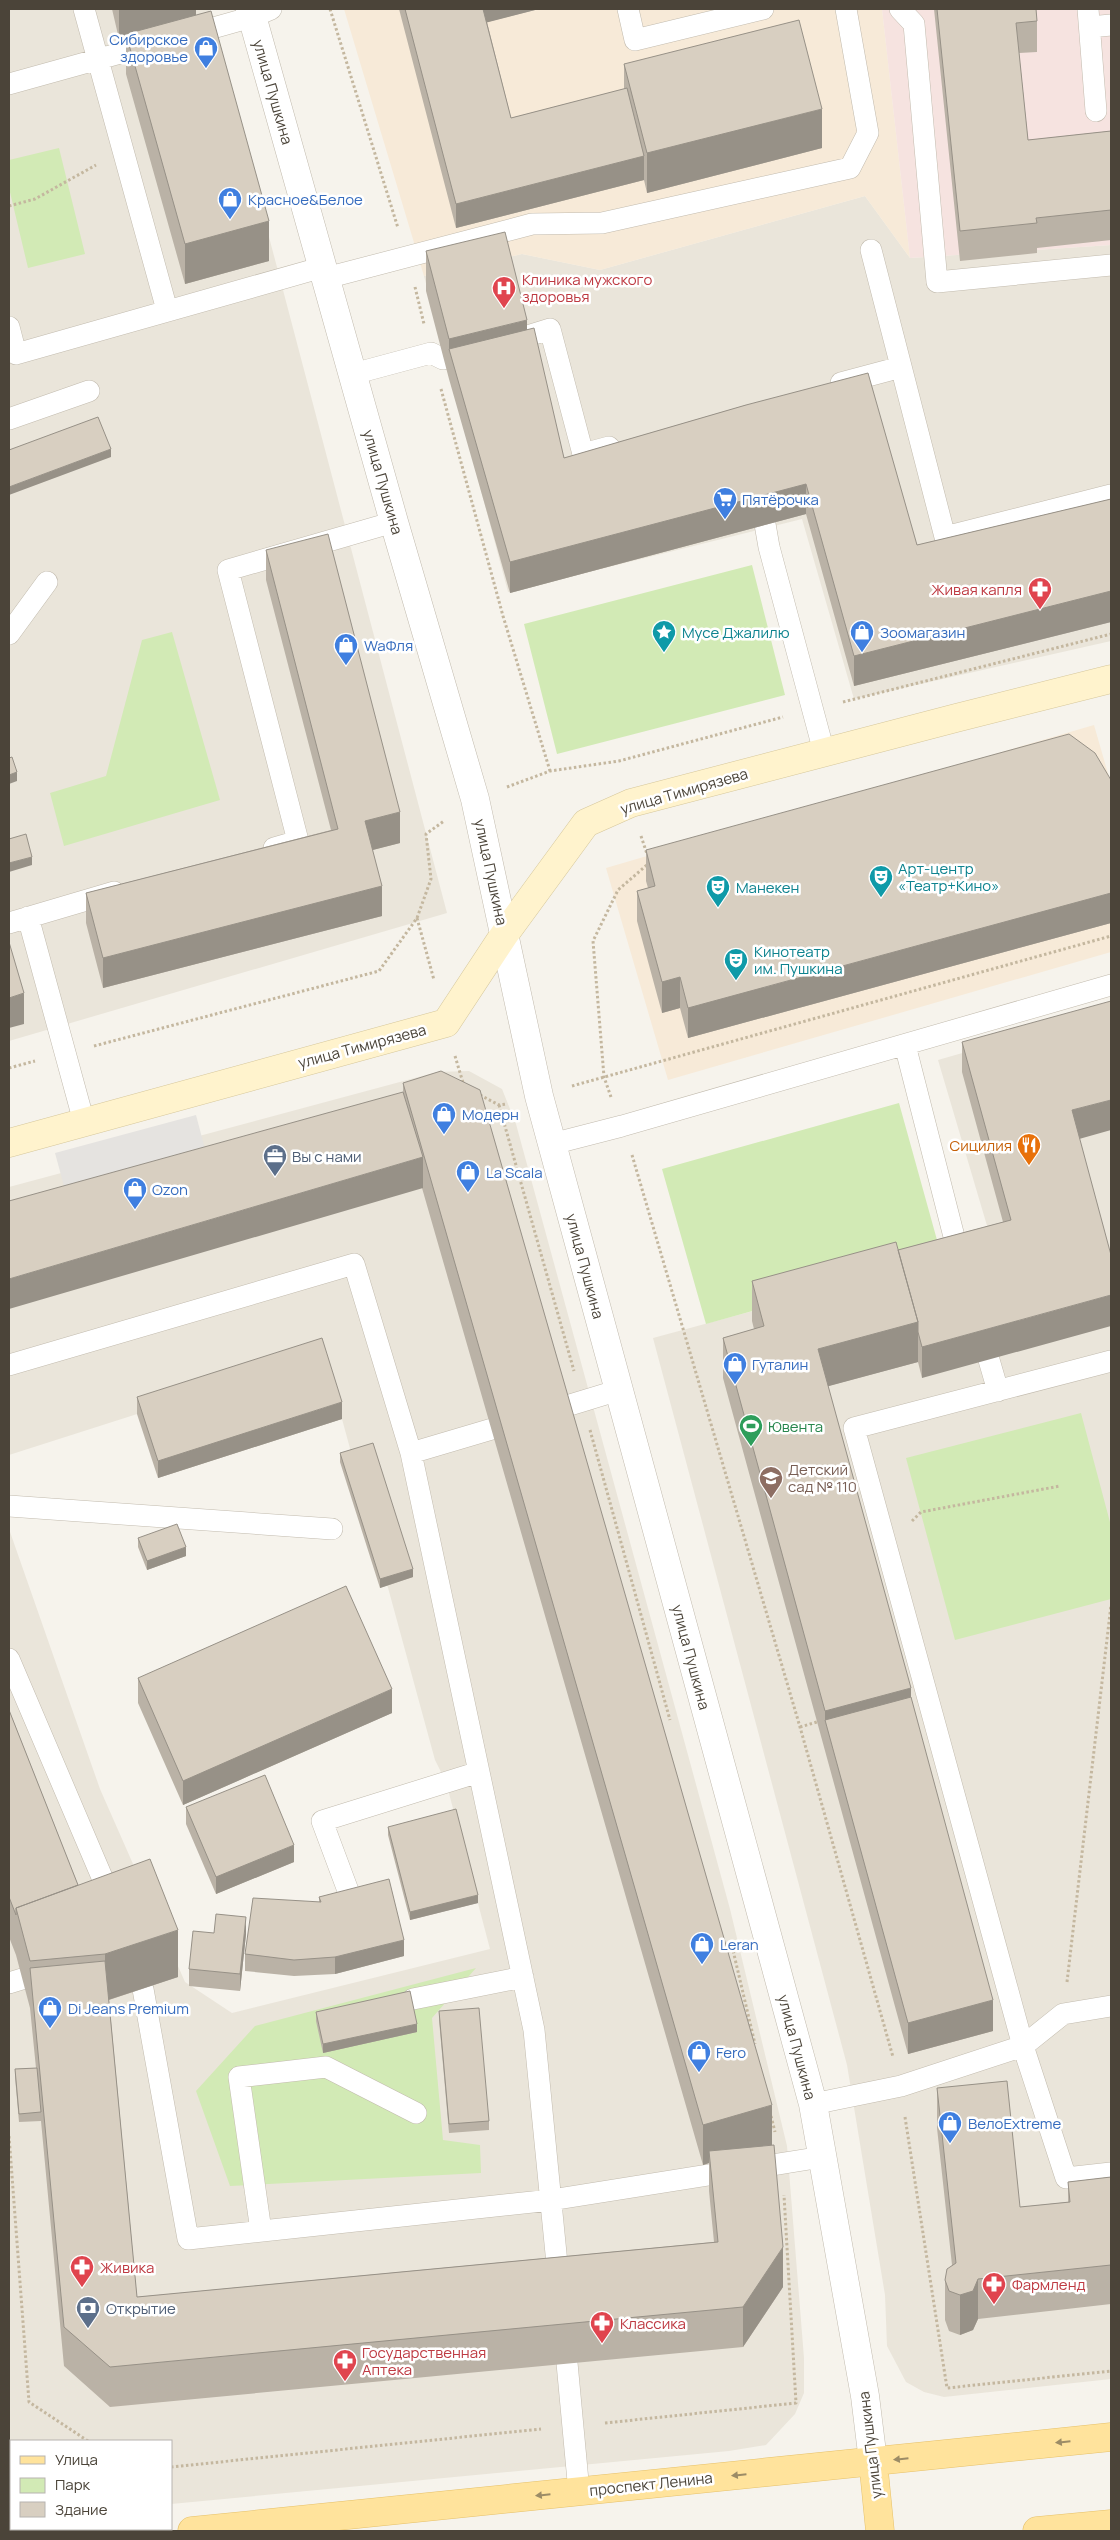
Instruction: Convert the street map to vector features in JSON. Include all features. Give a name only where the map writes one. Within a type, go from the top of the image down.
[{"type":"main road","name":"проспект Ленина","points":[[192,2531],[1111,2437]]},
{"type":"main road","name":"улица Пушкина","points":[[872,2462],[880,2531]]},
{"type":"main road","points":[[1037,2531],[1111,2524]]},
{"type":"street","name":"улица Пушкина","points":[[257,11],[324,272],[394,522],[476,799],[539,1096],[813,2104],[865,2396],[872,2462]]},
{"type":"street","name":"улица Тимирязева","points":[[9,1143],[446,1023],[504,935],[586,823],[631,804],[824,752],[1111,680]]},
{"type":"lane","points":[[84,9],[167,310]]},
{"type":"lane","points":[[628,9],[635,40],[763,9]]},
{"type":"lane","points":[[9,327],[16,354],[167,310],[532,224],[602,223],[850,168],[868,133],[846,9]]},
{"type":"lane","points":[[900,9],[914,24],[937,282],[1111,265]]},
{"type":"lane","points":[[9,84],[97,60],[257,11]]},
{"type":"lane","points":[[1096,111],[1089,18],[1111,25]]},
{"type":"lane","points":[[871,250],[945,537],[1111,495]]},
{"type":"lane","points":[[521,338],[550,329],[583,454],[629,441]]},
{"type":"lane","points":[[353,374],[431,353],[443,359]]},
{"type":"lane","points":[[824,387],[901,367]]},
{"type":"lane","points":[[9,419],[89,391]]},
{"type":"lane","points":[[251,854],[298,841],[228,570],[394,522]]},
{"type":"lane","points":[[765,524],[769,547],[824,752]]},
{"type":"lane","points":[[9,634],[46,582]]},
{"type":"lane","points":[[84,1122],[66,1053],[18,920],[138,886]]},
{"type":"lane","points":[[552,1144],[622,1126],[1111,985]]},
{"type":"lane","points":[[905,1044],[961,1264]]},
{"type":"lane","points":[[9,1365],[354,1264],[411,1453],[534,2030],[560,2296]]},
{"type":"lane","points":[[989,1360],[998,1391]]},
{"type":"lane","points":[[1111,1361],[854,1428],[1023,2046],[1066,2178],[1111,2173]]},
{"type":"lane","points":[[560,1408],[619,1390]]},
{"type":"lane","points":[[411,1453],[492,1429]]},
{"type":"lane","points":[[9,1506],[332,1529]]},
{"type":"lane","points":[[9,1659],[120,1918]]},
{"type":"lane","points":[[350,1896],[322,1821],[479,1772]]},
{"type":"lane","points":[[413,1999],[523,1977]]},
{"type":"lane","points":[[142,1989],[188,2239],[551,2200],[822,2158]]},
{"type":"lane","points":[[813,2104],[901,2086],[1023,2046],[1063,2014],[1111,2006]]},
{"type":"lane","points":[[261,2231],[239,2077],[326,2067],[416,2113]]},
{"type":"lane","points":[[567,2363],[579,2492]]},
{"type":"path","points":[[9,206],[35,199],[122,150]]},
{"type":"path","points":[[9,1068],[379,971],[417,918],[431,879],[426,834],[476,799],[550,771],[619,761],[1111,634]]},
{"type":"path","points":[[619,761],[650,863],[618,890],[593,941],[604,1077],[622,1126],[800,1727],[901,2086],[947,2388],[1111,2371]]},
{"type":"path","points":[[499,1105],[672,1724]]},
{"type":"path","points":[[921,1512],[1060,1486]]},
{"type":"path","points":[[1063,2014],[1111,1605]]},
{"type":"path","points":[[800,1727],[817,1722]]},
{"type":"path","points":[[731,1943],[756,2048]]},
{"type":"path","points":[[172,2466],[796,2403],[782,2164],[769,2106]]},
{"type":"path","points":[[9,2136],[29,2402],[86,2440]]},
{"type":"shaded area","points":[[9,9],[209,9],[447,913],[9,1041]]},
{"type":"shaded area","points":[[344,9],[882,9],[910,258],[865,196],[600,270],[522,254],[424,276]]},
{"type":"shaded area","points":[[882,9],[1111,9],[1111,245],[910,258]]},
{"type":"shaded area","points":[[865,196],[910,258],[1111,245],[1111,641],[854,699],[802,519],[508,592],[424,276],[522,254],[600,270]]},
{"type":"shaded area","name":"Арт-центр «Театр+Кино»","points":[[1094,725],[1111,784],[1111,952],[668,1080],[606,868]]},
{"type":"shaded area","points":[[1111,1010],[1111,2379],[944,2397],[924,2392],[906,2382],[887,2346],[885,2295],[847,2065],[653,1338],[993,1246],[938,1060]]},
{"type":"shaded area","points":[[469,1071],[502,1089],[516,1124],[730,1909],[787,2146],[804,2358],[804,2393],[795,2414],[766,2445],[729,2451],[172,2504],[172,2440],[10,2440],[10,2482],[9,1529],[100,1789],[185,1982],[232,2013],[490,1949],[446,1782],[435,1760],[342,1419],[322,1355],[9,1455],[9,1187],[437,1072]]},
{"type":"shaded area","points":[[196,1115],[205,1149],[64,1186],[55,1153]]},
{"type":"green space","points":[[59,148],[85,254],[28,268],[9,188],[9,160]]},
{"type":"green space","points":[[752,565],[785,695],[557,754],[524,624]]},
{"type":"green space","points":[[172,632],[220,800],[64,846],[50,793],[106,776],[142,640]]},
{"type":"green space","points":[[899,1103],[942,1258],[706,1324],[662,1169]]},
{"type":"green space","points":[[1081,1413],[1111,1526],[1111,1599],[955,1640],[906,1458]]},
{"type":"green space","points":[[476,1968],[432,2018],[443,2140],[480,2145],[481,2173],[230,2186],[196,2091],[255,2026]]},
{"type":"building","points":[[405,9],[483,9],[511,118],[627,88],[644,156],[456,204]]},
{"type":"building","points":[[937,9],[1036,9],[1037,21],[1016,23],[1028,140],[1111,131],[1111,210],[1036,218],[1037,223],[960,231]]},
{"type":"building","points":[[211,11],[269,221],[185,244],[126,34]]},
{"type":"building","points":[[799,20],[822,109],[647,153],[624,64]]},
{"type":"building","points":[[505,232],[527,320],[449,339],[426,251]]},
{"type":"building","points":[[534,328],[564,458],[746,405],[868,373],[917,545],[1111,499],[1111,591],[854,656],[806,484],[510,562],[449,349]]},
{"type":"building","points":[[98,417],[111,449],[9,487],[9,450]]},
{"type":"building","points":[[328,534],[400,812],[365,821],[382,886],[103,958],[86,893],[338,829],[266,550]]},
{"type":"building","name":"Арт-центр «Театр+Кино»","points":[[1069,734],[1095,753],[1111,780],[1111,893],[688,1008],[680,977],[662,982],[637,891],[655,886],[646,850]]},
{"type":"building","points":[[12,757],[17,772],[9,775],[9,758]]},
{"type":"building","points":[[26,834],[32,857],[9,863],[9,839]]},
{"type":"building","points":[[9,942],[24,993],[9,998]]},
{"type":"building","points":[[1111,1001],[1111,1100],[1072,1110],[1111,1255],[1111,1295],[922,1347],[918,1332],[918,1322],[898,1250],[1011,1220],[962,1042]]},
{"type":"building","points":[[441,1071],[480,1090],[772,2105],[703,2125],[403,1083]]},
{"type":"building","points":[[403,1092],[423,1157],[9,1279],[9,1201]]},
{"type":"building","points":[[896,1242],[918,1322],[818,1349],[911,1688],[825,1711],[723,1338],[764,1326],[752,1281]]},
{"type":"building","points":[[322,1338],[342,1402],[158,1461],[137,1397]]},
{"type":"building","points":[[373,1443],[413,1569],[380,1579],[340,1453]]},
{"type":"building","points":[[177,1524],[186,1547],[147,1561],[138,1538]]},
{"type":"building","points":[[346,1586],[392,1689],[183,1781],[138,1678]]},
{"type":"building","points":[[911,1697],[993,2000],[908,2023],[825,1720]]},
{"type":"building","points":[[9,1710],[78,1885],[16,1908],[16,1915],[9,1897]]},
{"type":"building","points":[[265,1775],[294,1845],[216,1877],[186,1807]]},
{"type":"building","points":[[456,1809],[478,1895],[410,1912],[388,1827]]},
{"type":"building","points":[[150,1859],[178,1930],[105,1954],[30,1961],[16,1908]]},
{"type":"building","points":[[389,1879],[404,1940],[335,1957],[294,1960],[245,1954],[253,1898],[321,1902],[319,1897]]},
{"type":"building","points":[[216,1914],[246,1917],[240,1974],[189,1969],[193,1931],[214,1933]]},
{"type":"building","points":[[105,1961],[137,2297],[718,2242],[709,2151],[774,2145],[783,2247],[743,2307],[110,2367],[64,2327],[30,1968]]},
{"type":"building","points":[[410,1991],[417,2024],[323,2044],[316,2012]]},
{"type":"building","points":[[479,2008],[489,2121],[449,2124],[439,2011]]},
{"type":"building","points":[[37,2068],[41,2112],[19,2114],[15,2069]]},
{"type":"building","points":[[1007,2081],[1020,2207],[1070,2202],[1068,2182],[1111,2177],[1111,2265],[978,2279],[973,2291],[960,2295],[949,2291],[945,2280],[947,2269],[956,2263],[937,2088]]},
{"type":"place","name":"Сибирское здоровье","points":[[206,69]]},
{"type":"place","name":"Красное&Белое","points":[[230,220]]},
{"type":"place","name":"Клиника мужского здоровья","points":[[504,309]]},
{"type":"place","name":"Пятёрочка","points":[[725,520]]},
{"type":"place","name":"Живая капля","points":[[1040,610]]},
{"type":"place","name":"Мусе Джалилю","points":[[664,653]]},
{"type":"place","name":"Зоомагазин","points":[[862,653]]},
{"type":"place","name":"WaФля","points":[[346,666]]},
{"type":"place","name":"Арт-центр «Театр+Кино»","points":[[881,898]]},
{"type":"place","name":"Манекен","points":[[718,908]]},
{"type":"place","name":"Кинотеатр им. Пушкина","points":[[736,981]]},
{"type":"place","name":"Модерн","points":[[444,1135]]},
{"type":"place","name":"Сицилия","points":[[1029,1166]]},
{"type":"place","name":"Вы с нами","points":[[275,1177]]},
{"type":"place","name":"La Scala","points":[[468,1193]]},
{"type":"place","name":"Ozon","points":[[135,1210]]},
{"type":"place","name":"Гуталин","points":[[735,1385]]},
{"type":"place","name":"Ювента","points":[[751,1447]]},
{"type":"place","name":"Детский сад № 110","points":[[771,1499]]},
{"type":"place","name":"Leran","points":[[702,1965]]},
{"type":"place","name":"Di Jeans Premium","points":[[50,2029]]},
{"type":"place","name":"Fero","points":[[699,2073]]},
{"type":"place","name":"ВелоExtreme","points":[[950,2144]]},
{"type":"place","name":"Живика","points":[[82,2288]]},
{"type":"place","name":"Фармленд","points":[[994,2305]]},
{"type":"place","name":"Открытие","points":[[88,2329]]},
{"type":"place","name":"Классика","points":[[602,2344]]},
{"type":"place","name":"Государственная Аптека","points":[[345,2382]]}]
